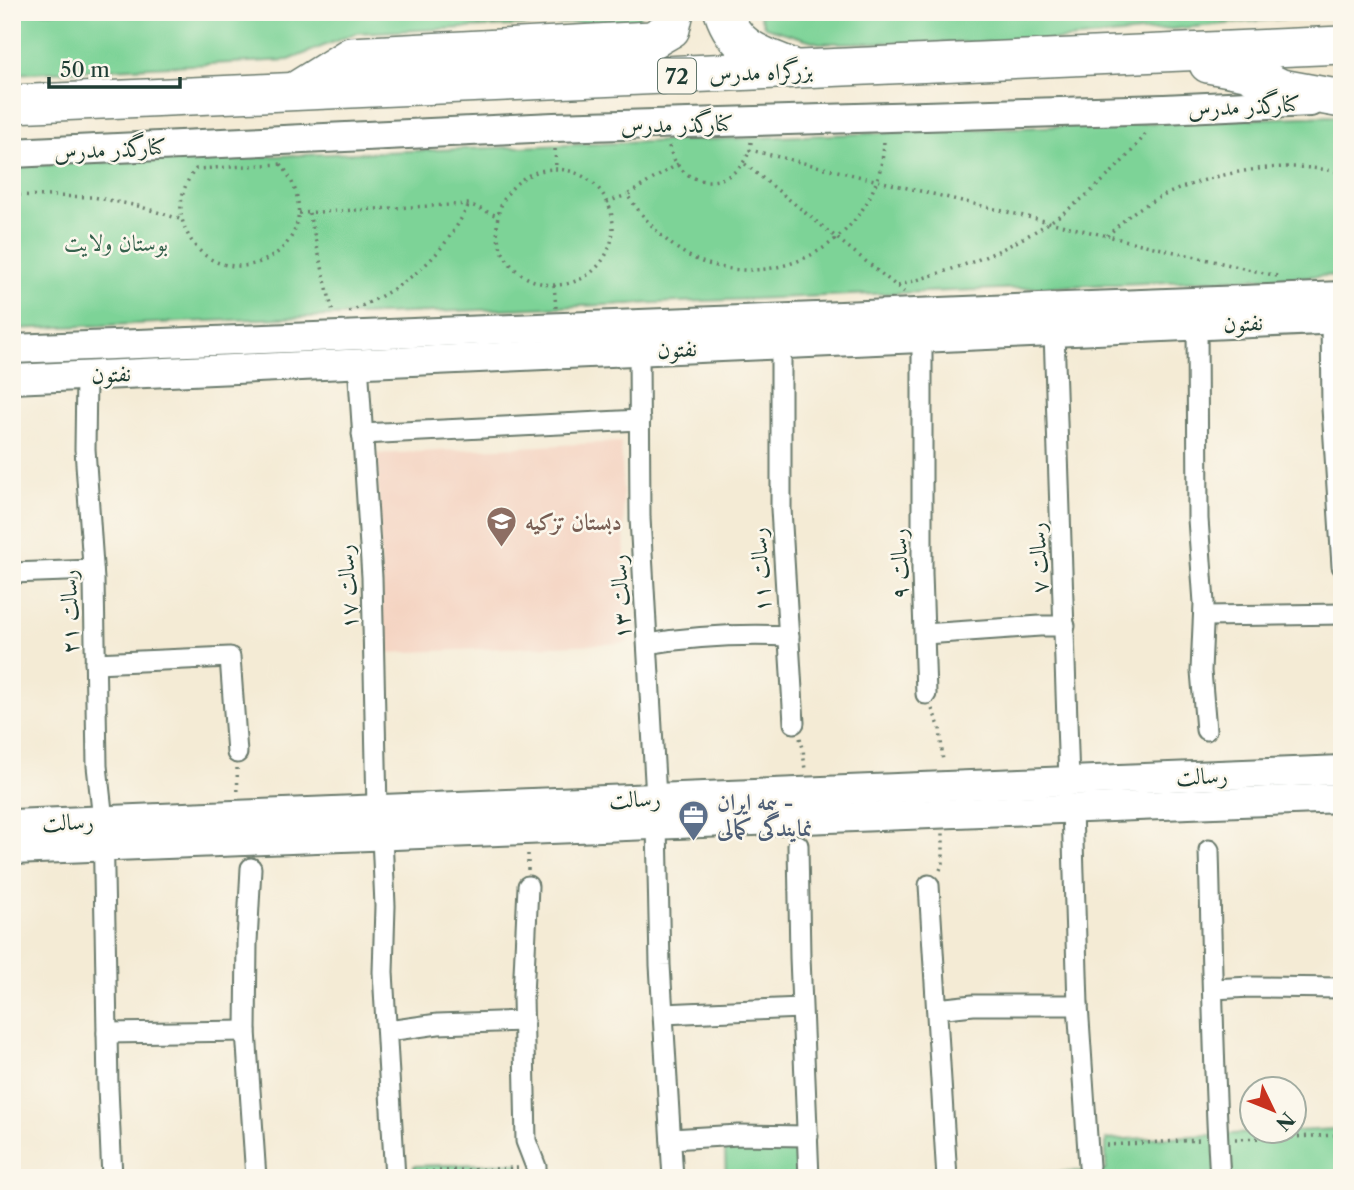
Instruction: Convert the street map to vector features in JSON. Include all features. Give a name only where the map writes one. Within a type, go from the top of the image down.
[{"type":"highway","points":[[294,92],[351,56],[652,40],[671,29],[675,12]]},
{"type":"highway","points":[[723,12],[734,34],[748,50],[799,70]]},
{"type":"highway","name":"بزرگراه مدرس","points":[[12,104],[1342,46]]},
{"type":"highway","points":[[1144,54],[1246,71],[1281,88],[1342,100]]},
{"type":"street","name":"کنارگذر مدرس","points":[[12,153],[554,127],[1164,110],[1342,100]]},
{"type":"street","name":"نفتون","points":[[12,349],[508,343],[984,323],[1279,298],[1338,311]]},
{"type":"street","name":"نفتون","points":[[984,323],[1054,332],[1197,326],[1338,311]]},
{"type":"street","points":[[1338,311],[1332,408],[1342,566]]},
{"type":"street","name":"نفتون","points":[[12,379],[358,363],[508,343],[639,351],[781,344],[916,325]]},
{"type":"street","name":"رسالت ۹","points":[[916,325],[926,694]]},
{"type":"street","points":[[1197,326],[1198,519],[1203,616],[1201,671],[1206,730]]},
{"type":"street","name":"رسالت ۷","points":[[1054,332],[1069,781]]},
{"type":"street","name":"رسالت ۱۱","points":[[781,344],[781,509],[794,723]]},
{"type":"street","name":"رسالت ۱۳","points":[[639,351],[640,518],[656,811],[660,965],[673,1178]]},
{"type":"street","name":"رسالت ۱۷","points":[[358,363],[372,577],[385,906],[383,972],[395,1175]]},
{"type":"street","name":"رسالت ۲۱","points":[[86,376],[85,449],[93,570],[97,766],[104,833],[112,1178]]},
{"type":"street","points":[[362,434],[640,419]]},
{"type":"street","points":[[12,573],[93,570]]},
{"type":"street","points":[[1203,616],[1342,614]]},
{"type":"street","points":[[925,634],[1065,626]]},
{"type":"street","points":[[648,644],[691,637],[742,634],[789,636]]},
{"type":"street","points":[[95,663],[230,657],[237,753]]},
{"type":"street","name":"رسالت","points":[[380,822],[528,830],[806,792],[1072,809],[1277,787],[1342,770]]},
{"type":"street","points":[[1069,781],[1087,1171]]},
{"type":"street","name":"رسالت","points":[[12,824],[104,833],[944,800],[1069,781],[1277,787],[1342,798]]},
{"type":"street","name":"رسالت","points":[[12,850],[104,833],[239,815],[338,824]]},
{"type":"street","points":[[798,845],[801,1008],[809,1177]]},
{"type":"street","points":[[1209,850],[1220,1178]]},
{"type":"street","points":[[251,869],[246,1031],[256,1178]]},
{"type":"street","points":[[528,886],[524,1021],[526,1141],[536,1172]]},
{"type":"street","points":[[929,886],[947,1178]]},
{"type":"street","points":[[1213,989],[1342,988]]},
{"type":"street","points":[[937,1009],[973,1005],[1078,1005]]},
{"type":"street","points":[[663,1014],[801,1008]]},
{"type":"street","points":[[388,1031],[438,1024],[524,1021]]},
{"type":"street","points":[[107,1033],[246,1031]]},
{"type":"street","points":[[671,1139],[808,1136]]},
{"type":"path","points":[[898,286],[987,256],[1031,235],[1106,178],[1144,137],[1164,110]]},
{"type":"path","points":[[627,195],[653,228],[676,247],[702,262],[737,269],[762,270],[792,264],[838,239],[855,219],[877,181],[884,148],[884,118]]},
{"type":"path","points":[[665,124],[670,151],[678,164],[689,176],[708,182],[729,178],[744,164],[750,150],[752,122]]},
{"type":"path","points":[[750,150],[1049,223],[1277,274],[1279,298]]},
{"type":"path","points":[[281,164],[293,181],[300,201],[299,213],[290,240],[276,255],[257,265],[237,267],[217,262],[199,251],[187,234],[183,220],[183,194],[191,175],[197,169],[281,164]]},
{"type":"path","points":[[607,202],[627,195],[678,164]]},
{"type":"path","points":[[744,164],[909,296],[916,325]]},
{"type":"path","points":[[1107,236],[1137,209],[1180,188],[1224,175],[1272,167],[1342,173]]},
{"type":"path","points":[[556,168],[576,172],[593,182],[607,202],[613,217],[612,237],[605,256],[592,272],[574,282],[554,285],[534,282],[517,271],[504,256],[497,236],[498,216],[505,197],[518,182],[536,172],[556,168]]},
{"type":"path","points":[[12,195],[93,197],[138,206],[183,220]]},
{"type":"path","points":[[299,213],[469,204],[498,216]]},
{"type":"path","points":[[347,313],[391,292],[415,276],[458,226],[469,204]]},
{"type":"path","points":[[309,213],[335,319]]},
{"type":"path","points":[[926,694],[940,729],[944,800],[943,863],[929,886]]},
{"type":"path","points":[[794,723],[803,748],[806,792]]},
{"type":"path","points":[[237,753],[239,815]]},
{"type":"path","points":[[528,830],[528,886]]},
{"type":"path","points":[[1049,1178],[1087,1171]]},
{"type":"path","points":[[395,1175],[536,1172]]},
{"type":"shaded area","name":"دبستان تزکیه","points":[[621,442],[628,643],[384,653],[377,454]]},
{"type":"green space","points":[[12,12],[641,12],[639,20],[356,33],[289,60],[12,74]]},
{"type":"green space","points":[[758,12],[1342,13],[1036,42],[819,43],[765,27]]},
{"type":"green space","name":"بوستان ولایت","points":[[1330,116],[1342,118],[1342,275],[12,329],[12,166]]},
{"type":"green space","points":[[1336,1129],[1342,1178],[920,1178],[1106,1170],[1106,1140],[1238,1134],[1238,1144],[1308,1144],[1308,1130]]},
{"type":"green space","points":[[725,1149],[797,1151],[798,1178],[726,1178]]},
{"type":"green space","points":[[518,1163],[519,1178],[414,1178],[414,1166]]},
{"type":"place","name":"دبستان تزکیه","points":[[502,549]]},
{"type":"place","name":"بیمه ایران - نمایندگى کمالى","points":[[694,842]]}]
